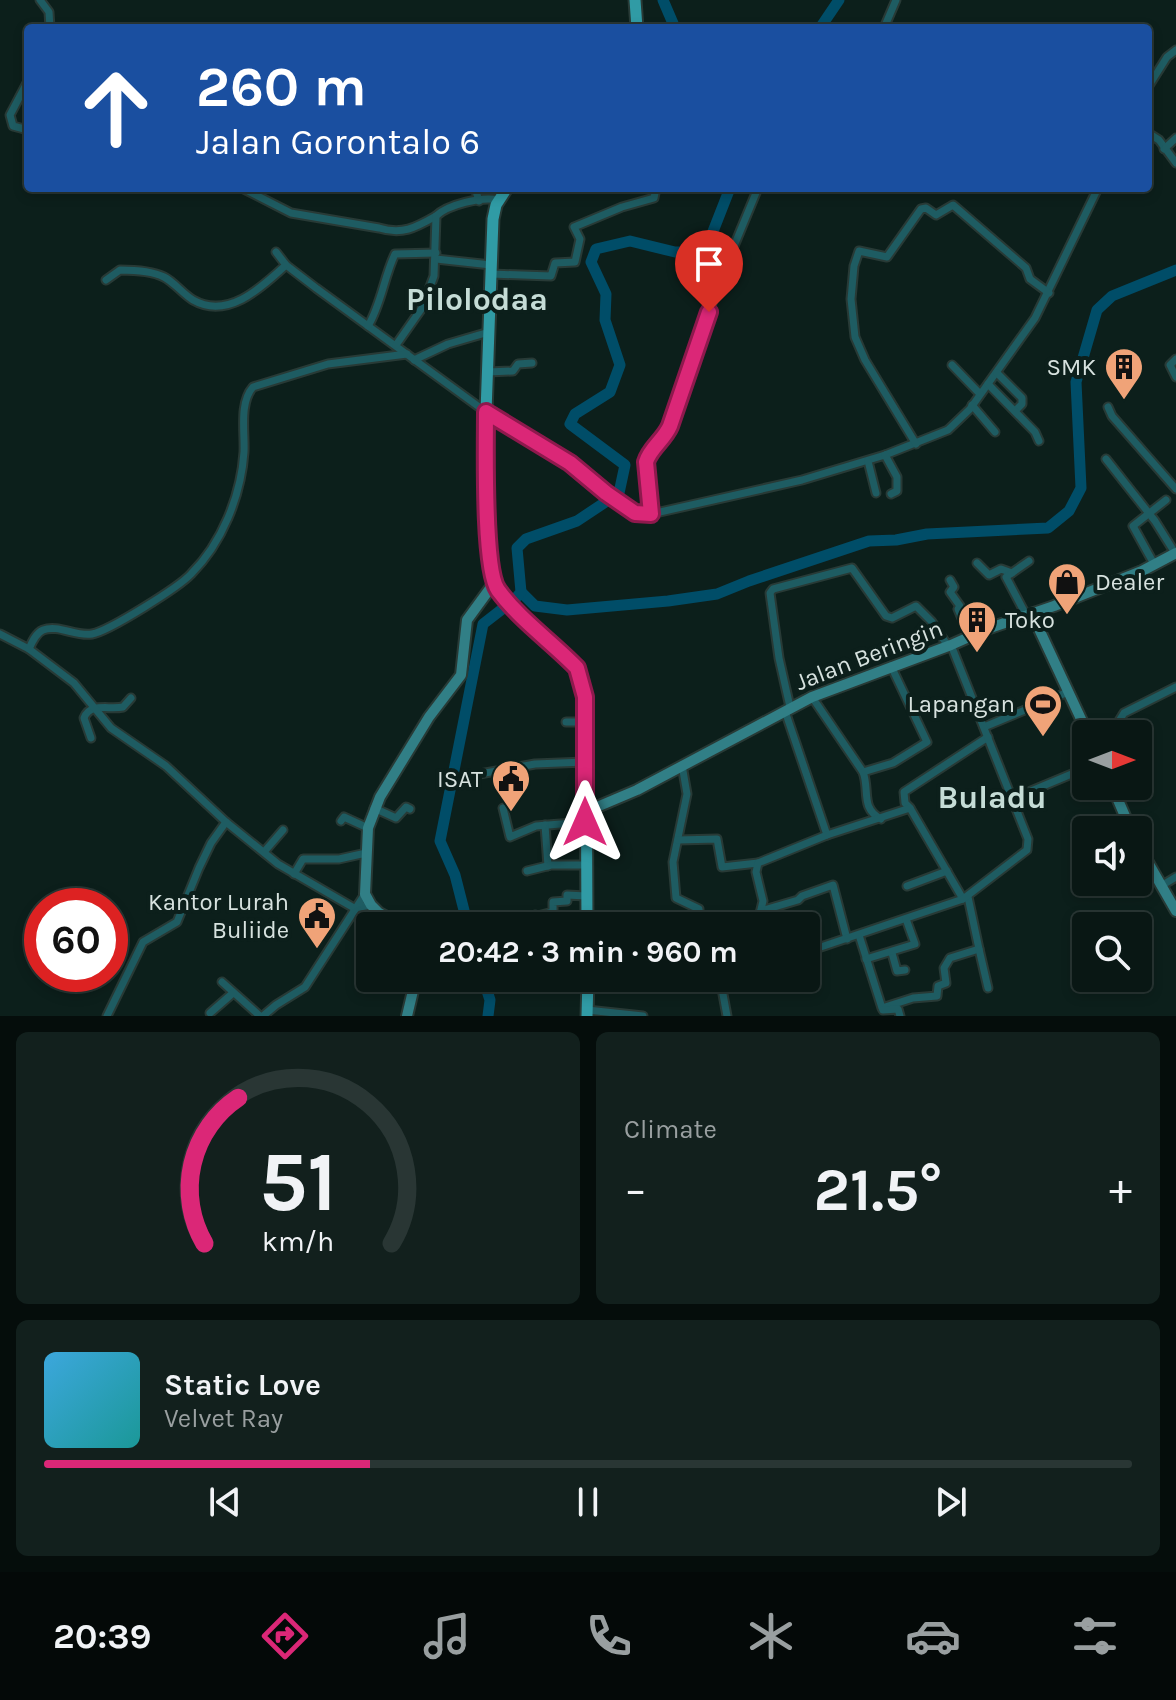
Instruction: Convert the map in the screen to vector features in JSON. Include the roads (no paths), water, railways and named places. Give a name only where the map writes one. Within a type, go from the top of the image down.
[{"type":"main road","points":[[635,0],[637,24]]},
{"type":"main road","points":[[504,192],[498,200],[493,219],[486,412],[487,513],[496,586],[521,615],[577,668],[585,692],[587,912]]},
{"type":"main road","points":[[587,1013],[588,992]]},
{"type":"street","points":[[40,0],[49,12],[50,24]]},
{"type":"street","points":[[886,24],[896,0]]},
{"type":"street","points":[[1152,81],[1167,57],[1176,50]]},
{"type":"street","points":[[24,89],[10,115],[13,126],[24,129]]},
{"type":"street","points":[[1152,136],[1176,163]]},
{"type":"street","points":[[1164,149],[1176,138]]},
{"type":"street","points":[[250,192],[291,213],[392,232],[415,227],[452,205],[498,200]]},
{"type":"street","points":[[476,192],[479,201]]},
{"type":"street","points":[[368,326],[394,255],[436,256],[491,270],[551,276],[555,263],[575,262],[580,239],[574,227],[622,207],[654,198],[655,192]]},
{"type":"street","points":[[651,514],[645,473],[648,454],[670,426],[720,280],[756,192]]},
{"type":"street","points":[[276,252],[286,265],[486,412],[570,463],[625,507],[635,513],[651,514],[802,480],[868,461],[948,430],[997,373],[1035,318],[1096,192]]},
{"type":"street","points":[[916,444],[865,360],[855,337],[851,299],[854,266],[859,251],[887,257],[921,209],[926,208],[936,215],[953,205],[1026,268],[1030,279],[1049,293]]},
{"type":"street","points":[[396,345],[422,308],[434,276],[436,216]]},
{"type":"street","points":[[106,280],[120,270],[165,277],[191,299],[204,305],[228,305],[266,285],[286,265]]},
{"type":"street","points":[[29,649],[37,634],[46,629],[95,633],[175,588],[203,562],[217,543],[234,496],[244,453],[245,407],[253,387],[328,364],[410,357],[489,332]]},
{"type":"street","points":[[1176,359],[1170,365],[1176,377]]},
{"type":"street","points":[[488,372],[513,371],[518,364],[532,363]]},
{"type":"street","points":[[952,365],[980,394]]},
{"type":"street","points":[[997,373],[1022,398],[1022,404],[1015,411]]},
{"type":"street","points":[[988,384],[1035,432],[1039,441]]},
{"type":"street","points":[[972,405],[995,432]]},
{"type":"street","points":[[1108,407],[1112,416],[1176,489]]},
{"type":"street","points":[[885,455],[898,481],[897,491],[891,494]]},
{"type":"street","points":[[1106,459],[1149,513],[1175,553]]},
{"type":"street","points":[[868,461],[876,493]]},
{"type":"street","points":[[1154,564],[1133,526],[1166,500]]},
{"type":"street","name":"Jalan Beringin","points":[[585,817],[812,697],[949,646],[1175,553]]},
{"type":"street","points":[[1029,561],[1006,577],[1029,614],[1081,720]]},
{"type":"street","points":[[977,563],[989,575],[1001,569],[1012,573]]},
{"type":"street","points":[[820,948],[965,898],[1027,850],[1028,839],[949,646],[916,606],[892,618],[886,616],[852,568],[773,589],[770,593],[788,709],[827,835]]},
{"type":"street","points":[[950,580],[954,587],[950,592],[960,606],[958,609],[970,637]]},
{"type":"street","points":[[382,912],[371,905],[365,894],[368,828],[374,808],[429,717],[461,675],[467,620],[496,586]]},
{"type":"street","points":[[0,634],[29,649],[74,683],[111,728],[166,766],[226,822],[294,874],[354,908],[371,905]]},
{"type":"street","points":[[863,772],[893,763],[927,742],[891,666]]},
{"type":"street","points":[[1120,720],[1124,713],[1176,687]]},
{"type":"street","points":[[984,727],[1068,692]]},
{"type":"street","points":[[812,697],[863,772],[868,807],[881,819]]},
{"type":"street","points":[[91,738],[84,718],[87,711],[123,707],[131,698]]},
{"type":"street","points":[[566,722],[585,722]]},
{"type":"street","points":[[988,737],[904,792],[905,803],[965,898],[988,988]]},
{"type":"street","points":[[474,775],[535,764],[585,762]]},
{"type":"street","points":[[682,765],[687,794],[673,862],[676,898],[696,905],[697,912]]},
{"type":"street","points":[[1012,799],[1072,774]]},
{"type":"street","points":[[374,808],[396,818],[406,807],[410,809]]},
{"type":"street","points":[[503,808],[510,837],[545,825],[585,817]]},
{"type":"street","points":[[678,840],[717,839],[722,867],[758,863],[827,835],[910,808]]},
{"type":"street","points":[[341,821],[344,817],[368,828]]},
{"type":"street","points":[[107,1016],[143,942],[177,922],[205,856],[226,822]]},
{"type":"street","points":[[545,825],[548,866]]},
{"type":"street","points":[[264,852],[283,830]]},
{"type":"street","points":[[294,874],[303,859],[339,859],[366,853]]},
{"type":"street","points":[[758,863],[756,872],[763,901],[760,912]]},
{"type":"street","points":[[527,871],[548,866],[586,865]]},
{"type":"street","points":[[907,886],[947,871]]},
{"type":"street","points":[[1152,876],[1176,911]]},
{"type":"street","points":[[1154,881],[1176,877]]},
{"type":"street","points":[[773,912],[802,896],[833,885],[847,939]]},
{"type":"street","points":[[222,982],[262,1016],[305,987],[365,894]]},
{"type":"street","points":[[553,912],[553,902],[567,901],[567,895],[586,896]]},
{"type":"street","points":[[866,959],[915,943],[906,919]]},
{"type":"street","points":[[859,935],[885,1012],[898,1009],[900,1016]]},
{"type":"street","points":[[883,1008],[908,999],[937,996],[938,986],[946,983],[944,968],[950,958],[979,949]]},
{"type":"street","points":[[892,953],[897,971],[905,970]]},
{"type":"street","points":[[407,1016],[413,992]]},
{"type":"street","points":[[723,992],[727,1016]]},
{"type":"street","points":[[210,1013],[233,993]]},
{"type":"street","points":[[587,1013],[643,1016]]},
{"type":"waterway","points":[[663,0],[673,24]]},
{"type":"waterway","points":[[823,24],[839,0]]},
{"type":"waterway","points":[[464,912],[455,875],[440,841],[483,624],[521,592],[517,548],[526,539],[577,521],[619,493],[625,465],[570,424],[575,414],[610,392],[620,365],[605,320],[606,294],[591,262],[596,249],[630,241],[675,252],[701,252],[712,234],[728,192]]},
{"type":"waterway","points":[[521,592],[535,606],[567,610],[668,601],[717,594],[869,541],[927,534],[1048,528],[1069,511],[1081,488],[1076,382],[1097,310],[1112,296],[1176,270]]},
{"type":"waterway","points":[[487,992],[488,1016]]},
{"type":"place","name":"SMK","points":[[1124,401]]},
{"type":"place","name":"Dealer","points":[[1067,616]]},
{"type":"place","name":"Toko","points":[[977,654]]},
{"type":"place","name":"Lapangan","points":[[1043,738]]},
{"type":"place","name":"ISAT","points":[[511,813]]},
{"type":"place","name":"Kantor Lurah Buliide","points":[[317,950]]},
{"type":"district","name":"Pilolodaa","points":[[477,299]]},
{"type":"district","name":"Buladu","points":[[992,797]]}]
